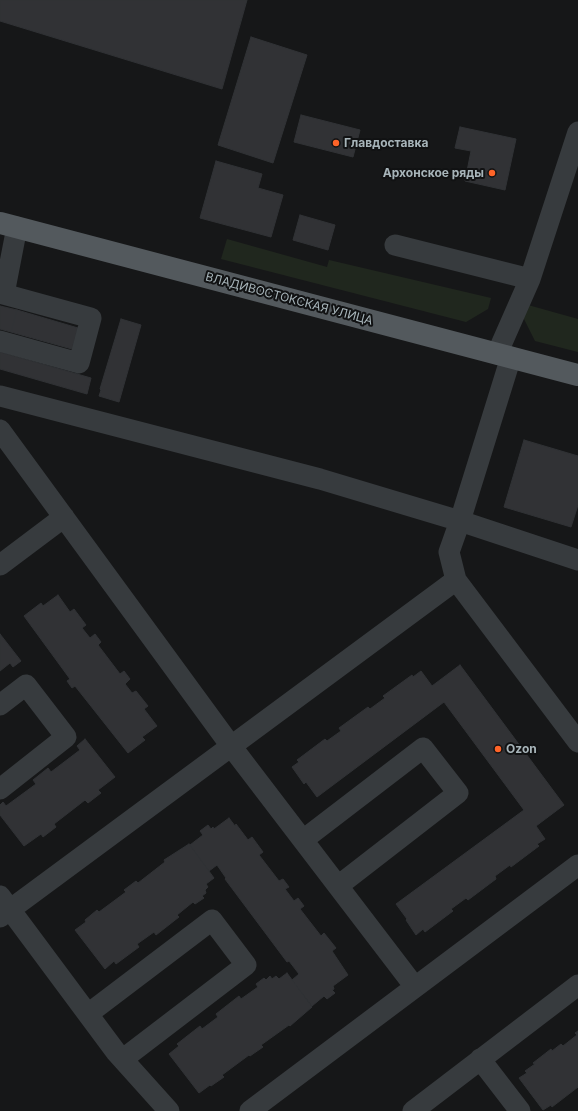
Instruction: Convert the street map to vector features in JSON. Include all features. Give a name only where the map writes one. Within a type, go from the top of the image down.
[{"type":"main road","name":"ВЛАДИВОСТОКСКАЯ УЛИЦА","points":[[8,225],[578,375]]},
{"type":"street","points":[[578,132],[504,356],[460,521],[449,552],[456,580],[578,742]]},
{"type":"street","points":[[0,341],[79,363],[91,318],[2,293],[8,225]]},
{"type":"street","points":[[395,244],[530,279]]},
{"type":"street","points":[[0,396],[320,479],[460,521],[578,560]]},
{"type":"street","points":[[0,430],[231,746],[415,987]]},
{"type":"street","points":[[0,565],[64,517]]},
{"type":"street","points":[[169,1111],[123,1059],[3,907],[231,746],[456,580]]},
{"type":"street","points":[[0,705],[26,685],[66,738],[0,789]]},
{"type":"street","points":[[303,840],[423,748],[458,793],[338,886]]},
{"type":"street","points":[[250,1111],[578,865]]},
{"type":"street","points":[[88,1014],[212,920],[246,965],[123,1059]]},
{"type":"street","points":[[413,1111],[578,984]]},
{"type":"street","points":[[480,1059],[520,1111]]},
{"type":"shaded area","points":[[227,239],[327,267],[329,260],[491,298],[488,309],[466,322],[221,259]]},
{"type":"shaded area","points":[[528,305],[578,319],[578,352],[535,341],[523,317]]},
{"type":"building","points":[[0,0],[247,0],[222,89],[0,21]]},
{"type":"building","points":[[251,37],[307,55],[273,163],[218,145]]},
{"type":"building","points":[[301,115],[360,130],[353,157],[294,142]]},
{"type":"building","points":[[460,127],[516,139],[505,190],[465,181],[471,151],[455,148]]},
{"type":"building","points":[[216,161],[262,174],[258,188],[283,195],[271,237],[200,218]]},
{"type":"building","points":[[300,215],[335,225],[328,250],[293,240]]},
{"type":"building","points":[[0,306],[17,310],[11,332],[0,329]]},
{"type":"building","points":[[17,310],[78,328],[72,349],[11,332]]},
{"type":"building","points":[[121,319],[141,325],[119,402],[99,396]]},
{"type":"building","points":[[0,352],[91,378],[87,394],[0,369]]},
{"type":"building","points":[[524,440],[578,456],[578,505],[571,527],[504,507]]},
{"type":"building","points":[[58,595],[70,612],[74,609],[86,625],[82,628],[90,638],[95,634],[101,642],[98,645],[120,674],[124,671],[130,679],[125,684],[132,693],[136,691],[148,706],[144,709],[157,726],[142,737],[145,740],[128,753],[75,686],[72,688],[67,681],[70,679],[24,616],[41,603],[43,606]]},
{"type":"building","points":[[0,634],[21,661],[13,667],[10,663],[0,671]]},
{"type":"building","points":[[460,665],[564,805],[536,826],[545,839],[537,844],[539,846],[511,867],[510,865],[495,876],[496,879],[468,900],[466,898],[451,909],[453,911],[425,932],[423,929],[416,935],[396,904],[524,810],[444,702],[317,797],[306,782],[304,784],[292,767],[299,762],[297,760],[325,739],[327,741],[341,731],[339,728],[368,707],[370,709],[385,698],[383,696],[412,675],[413,677],[421,671],[432,686]]},
{"type":"building","points":[[85,739],[115,777],[98,790],[101,793],[88,803],[85,800],[54,824],[56,827],[43,837],[41,834],[24,846],[0,815],[0,805],[3,802],[6,806],[36,784],[33,780],[48,768],[51,772],[80,750],[77,746]]},
{"type":"building","points":[[229,818],[235,826],[236,824],[248,840],[252,837],[263,852],[259,855],[279,881],[283,879],[289,887],[285,889],[294,901],[298,898],[304,906],[300,909],[321,936],[324,933],[336,948],[332,951],[348,975],[333,986],[334,989],[332,990],[335,993],[327,999],[324,996],[312,1006],[292,980],[299,974],[289,961],[287,962],[225,879],[226,878],[217,865],[209,871],[190,845],[203,835],[200,831],[208,825],[211,829],[213,827],[214,829]]},
{"type":"building","points":[[189,844],[214,878],[206,884],[208,887],[205,890],[206,893],[202,896],[204,898],[195,904],[193,902],[177,915],[179,917],[156,935],[154,932],[137,944],[139,947],[116,964],[114,961],[105,969],[75,930],[86,922],[85,920],[97,910],[99,912],[126,892],[124,890],[136,881],[138,883],[165,862],[164,860]]},
{"type":"building","points":[[287,973],[312,1007],[290,1026],[289,1025],[261,1045],[263,1047],[250,1056],[249,1055],[222,1075],[224,1077],[199,1093],[169,1054],[179,1046],[177,1044],[200,1026],[202,1029],[218,1017],[216,1014],[239,996],[241,999],[258,987],[256,984],[264,978],[266,980],[270,976],[272,979],[276,976],[279,979]]},
{"type":"building","points":[[578,1031],[578,1087],[552,1107],[551,1105],[543,1110],[519,1078],[527,1073],[525,1071],[535,1064],[533,1063],[551,1049],[552,1051],[561,1044],[563,1046],[577,1035],[575,1033]]},
{"type":"place","name":"Главдоставка","points":[[336,143]]},
{"type":"place","name":"Архонское ряды","points":[[492,173]]},
{"type":"place","name":"Ozon","points":[[498,749]]}]
